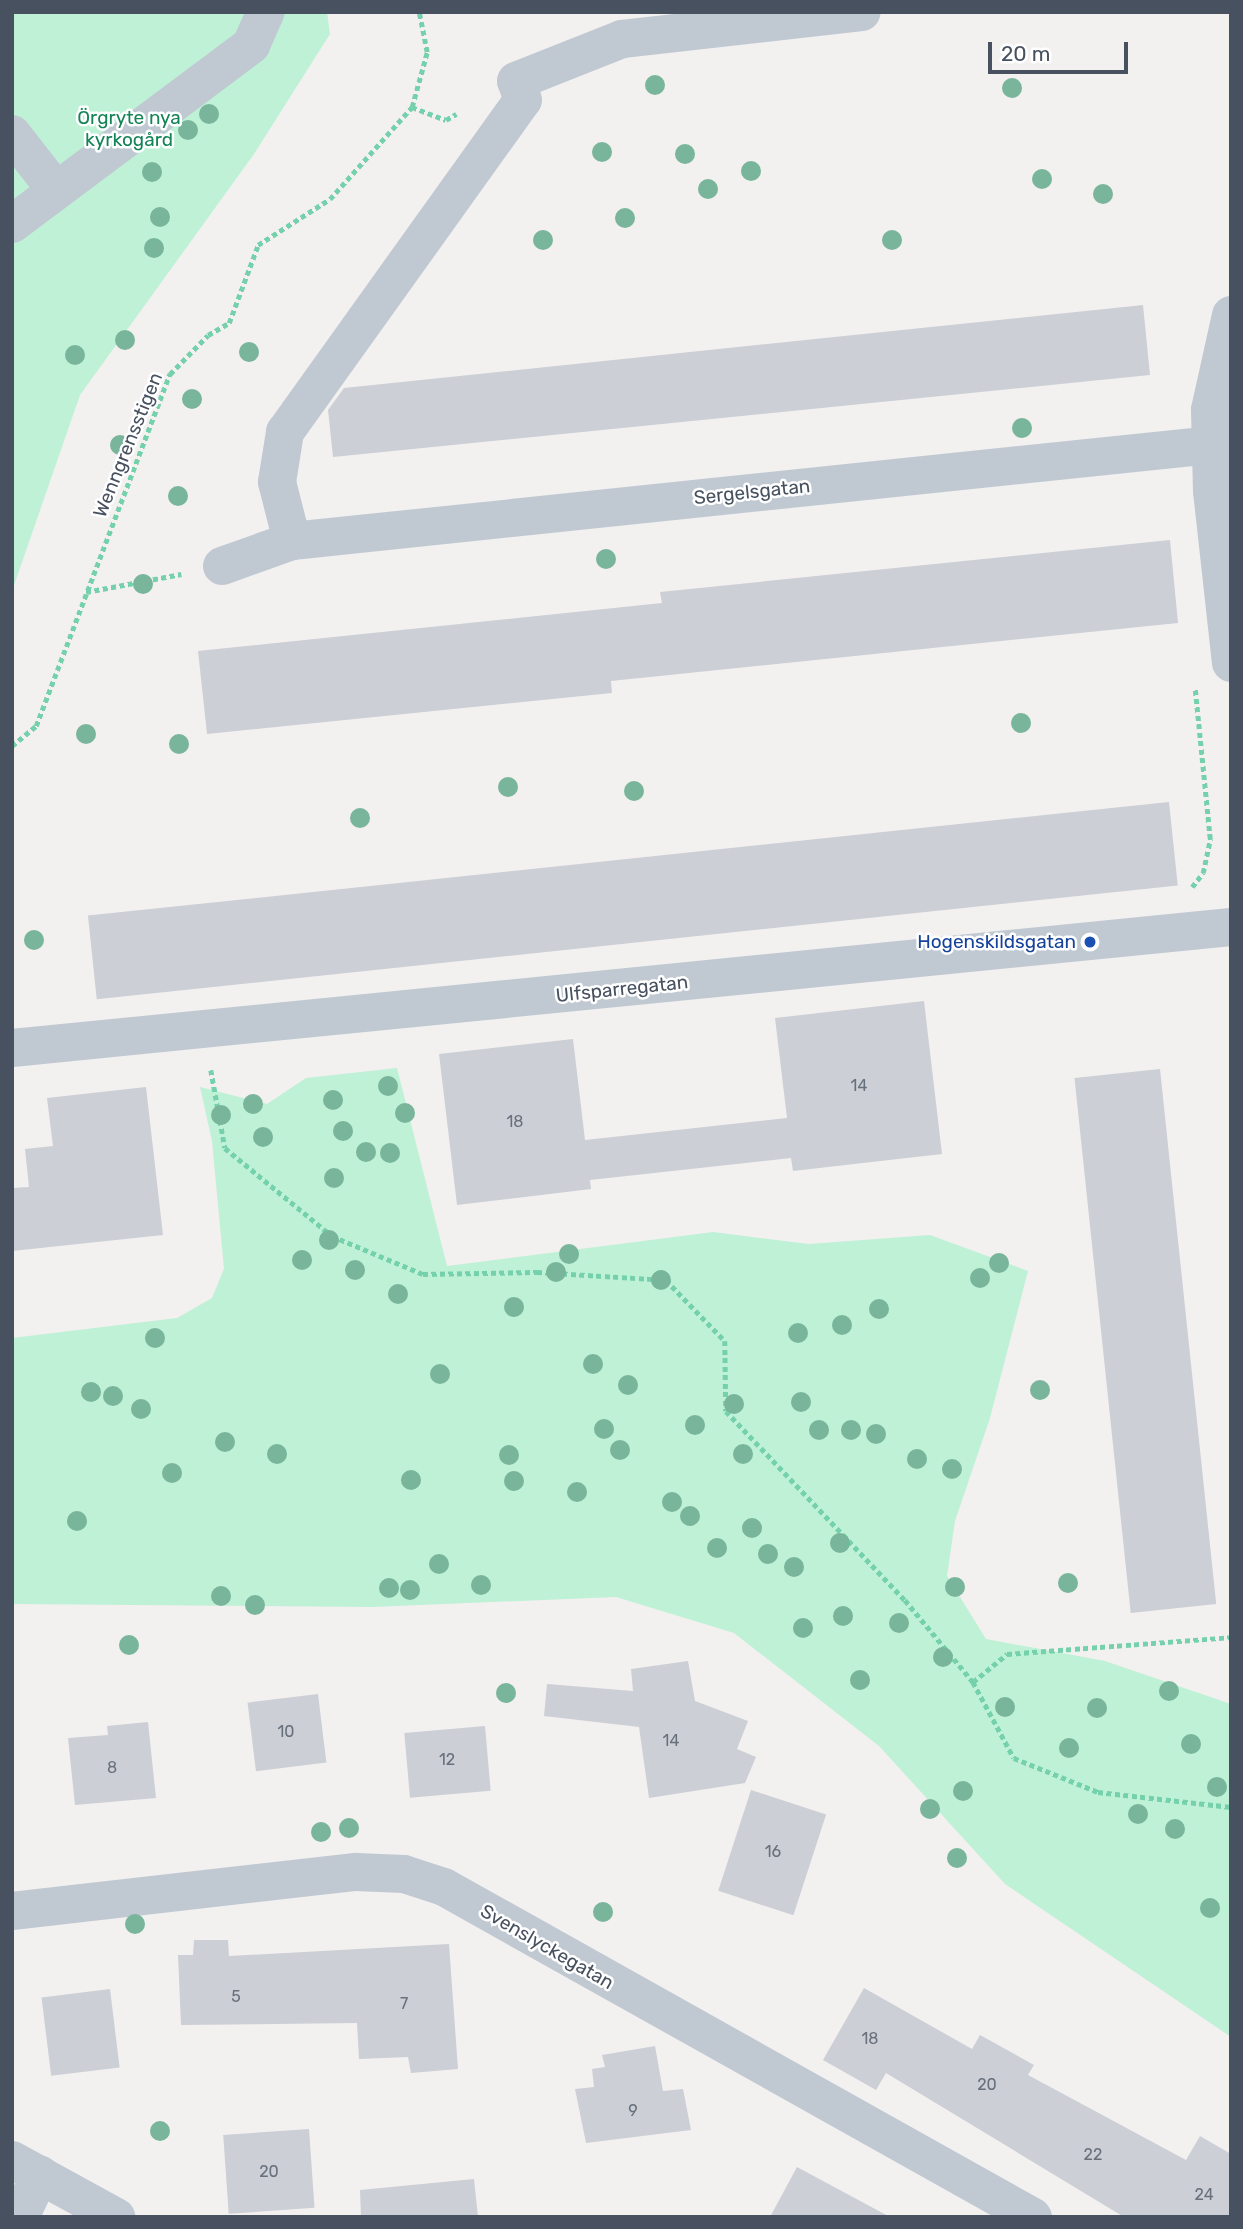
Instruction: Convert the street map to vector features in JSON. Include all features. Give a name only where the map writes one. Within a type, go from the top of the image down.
[{"type":"street","points":[[12,224],[55,189],[251,45],[266,12]]},
{"type":"street","points":[[292,541],[277,482],[285,432],[523,100],[516,81],[622,39],[861,12]]},
{"type":"street","points":[[12,134],[55,189]]},
{"type":"street","points":[[1231,315],[1210,410],[1211,445],[1221,490],[1231,663]]},
{"type":"street","name":"Sergelsgatan","points":[[222,566],[292,541],[1211,445]]},
{"type":"street","name":"Ulfsparregatan","points":[[12,1048],[1231,927]]},
{"type":"street","name":"Svenslyckegatan","points":[[12,1911],[356,1872],[404,1874],[444,1887],[1033,2217]]},
{"type":"street","points":[[20,2217],[26,2168],[116,2217]]},
{"type":"path","points":[[419,12],[427,52],[412,107],[446,120]]},
{"type":"path","name":"Wenngrensstigen","points":[[12,746],[36,726],[170,374],[208,335],[229,323],[258,245],[330,199],[412,107]]},
{"type":"path","points":[[85,592],[222,566]]},
{"type":"path","points":[[1184,892],[1203,873],[1210,839],[1194,677]]},
{"type":"path","points":[[207,1028],[225,1148],[332,1236],[422,1274],[537,1272],[666,1280],[725,1341],[726,1411],[905,1600],[973,1682],[1014,1758],[1098,1792],[1231,1807]]},
{"type":"path","points":[[973,1682],[1007,1654],[1231,1637]]},
{"type":"green space","name":"Örgryte nya kyrkogård","points":[[12,12],[327,12],[330,34],[254,154],[80,395],[12,591]]},
{"type":"green space","points":[[397,1068],[447,1266],[713,1232],[809,1244],[930,1235],[1028,1271],[990,1418],[955,1521],[947,1576],[986,1639],[1105,1661],[1231,1704],[1231,2037],[1005,1884],[879,1746],[734,1633],[616,1597],[373,1607],[12,1604],[12,1338],[177,1318],[212,1298],[224,1269],[212,1141],[200,1087],[267,1104],[306,1078]]},
{"type":"building","points":[[1143,305],[1150,375],[333,457],[328,410],[344,388]]},
{"type":"building","points":[[1170,540],[1178,623],[611,681],[612,693],[207,734],[198,651],[662,603],[660,592]]},
{"type":"building","points":[[1169,802],[1178,886],[97,999],[88,916]]},
{"type":"building","points":[[924,1001],[942,1154],[793,1171],[791,1158],[590,1180],[591,1189],[457,1205],[439,1054],[573,1039],[585,1140],[787,1118],[775,1018]]},
{"type":"building","points":[[1160,1069],[1216,1604],[1131,1613],[1074,1078]]},
{"type":"building","points":[[146,1087],[163,1235],[12,1251],[12,1188],[29,1187],[25,1149],[53,1146],[47,1098]]},
{"type":"building","points":[[688,1661],[695,1701],[748,1721],[737,1749],[756,1757],[745,1783],[649,1798],[639,1727],[544,1716],[547,1684],[633,1691],[631,1669]]},
{"type":"building","points":[[318,1694],[326,1762],[256,1771],[248,1703]]},
{"type":"building","points":[[148,1722],[156,1798],[75,1805],[68,1738],[108,1735],[107,1726]]},
{"type":"building","points":[[485,1726],[491,1791],[410,1798],[404,1733]]},
{"type":"building","points":[[751,1790],[826,1814],[793,1915],[718,1891]]},
{"type":"building","points":[[194,1940],[228,1940],[229,1956],[449,1944],[458,2069],[411,2073],[408,2057],[359,2059],[357,2023],[181,2025],[178,1955],[193,1955]]},
{"type":"building","points":[[864,1988],[972,2049],[980,2035],[1034,2065],[1028,2075],[1186,2160],[1200,2136],[1231,2154],[1231,2217],[1124,2217],[886,2073],[876,2090],[823,2060]]},
{"type":"building","points":[[110,1989],[120,2067],[51,2076],[42,1997]]},
{"type":"building","points":[[655,2046],[663,2091],[683,2089],[691,2130],[586,2143],[575,2089],[594,2087],[592,2069],[605,2067],[602,2055]]},
{"type":"building","points":[[309,2129],[315,2208],[229,2214],[223,2135]]},
{"type":"building","points":[[797,2167],[890,2217],[770,2217]]},
{"type":"building","points":[[474,2179],[478,2217],[361,2217],[360,2190]]},
{"type":"place","name":"Hogenskildsgatan","points":[[1090,942]]}]
